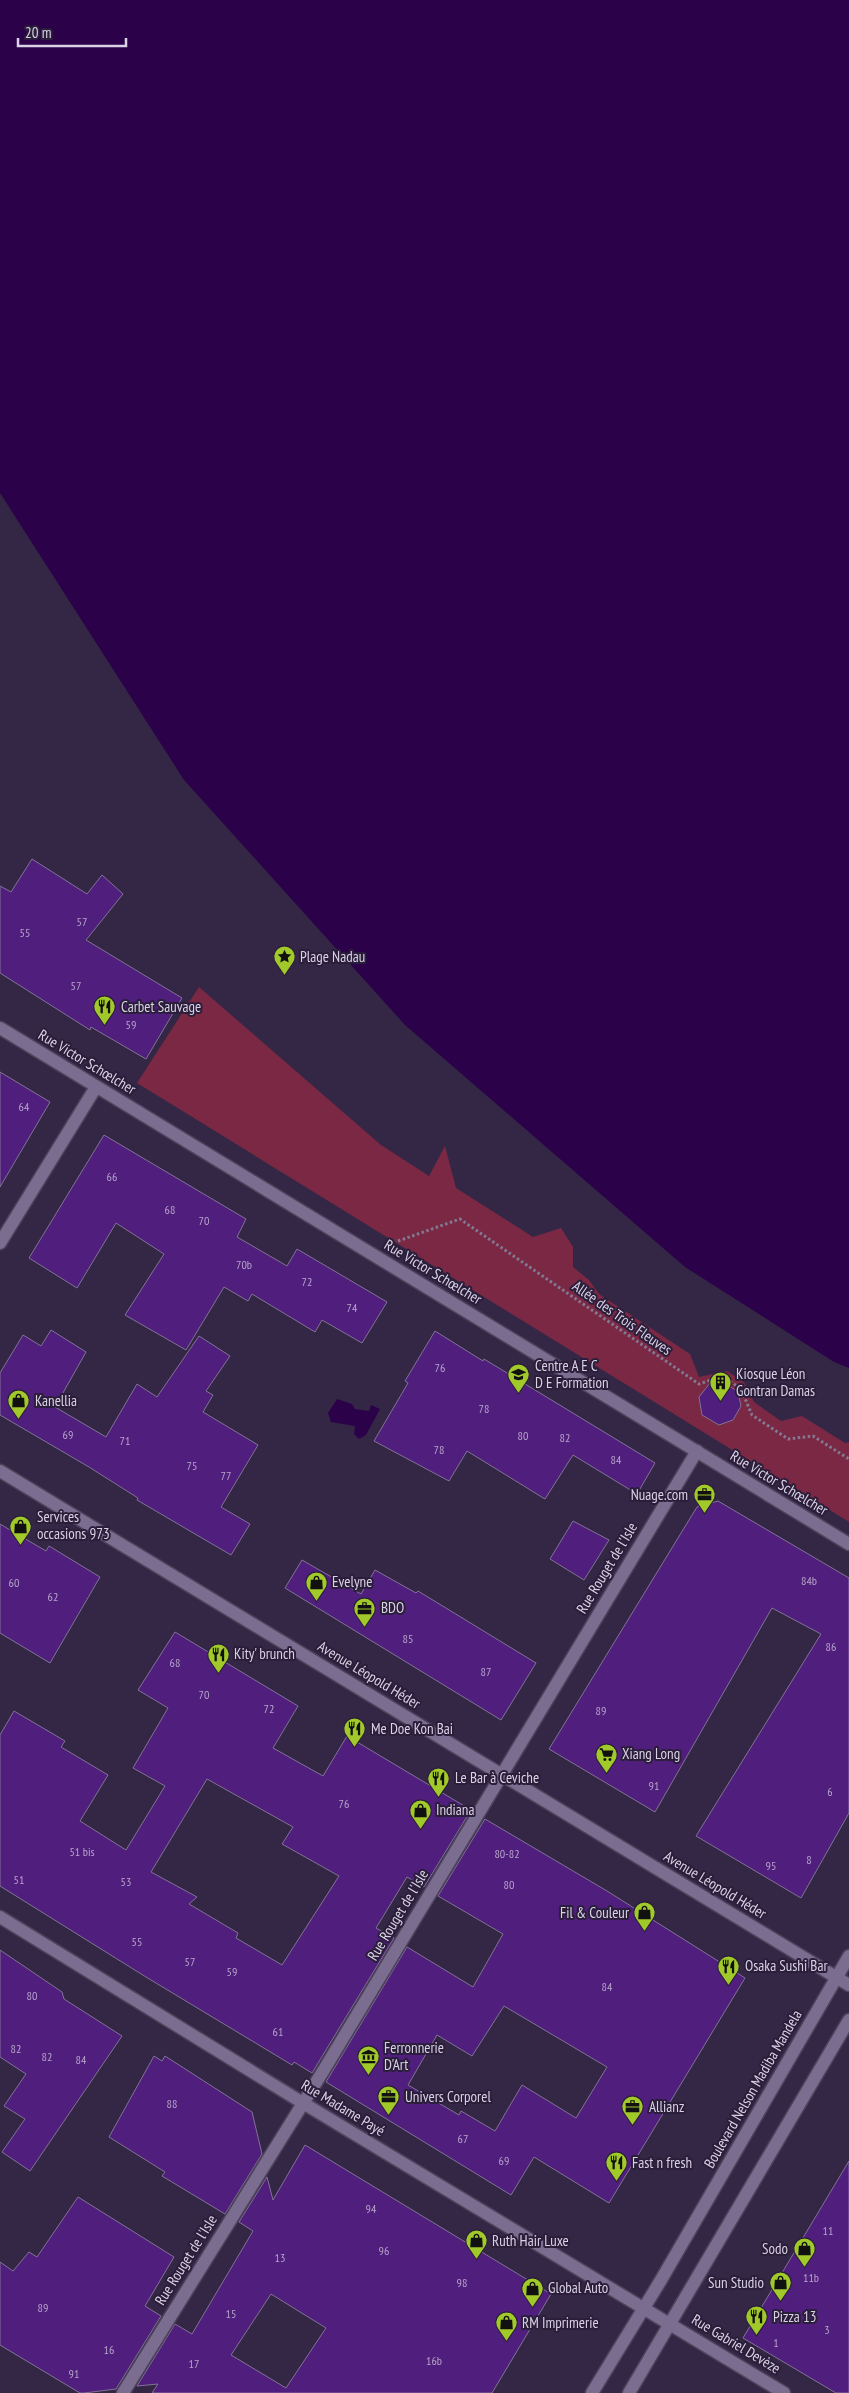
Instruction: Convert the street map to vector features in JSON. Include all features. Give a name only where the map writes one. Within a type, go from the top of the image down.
[{"type":"street","name":"Rue Victor Schœlcher","points":[[0,1028],[849,1544]]},
{"type":"street","points":[[0,1243],[96,1087]]},
{"type":"street","name":"Rue Rouget de l'Isle","points":[[123,2393],[303,2103],[697,1452]]},
{"type":"street","name":"Avenue Léopold Héder","points":[[0,1471],[849,1985]]},
{"type":"street","name":"Rue Madame Payé","points":[[0,1917],[303,2103],[671,2324]]},
{"type":"street","name":"Boulevard Nelson Madiba Mandela","points":[[592,2393],[645,2307],[849,1956]]},
{"type":"street","points":[[629,2393],[849,2020]]},
{"type":"street","name":"Rue Gabriel Devèze","points":[[671,2324],[784,2393]]},
{"type":"path","name":"Allée des Trois Fleuves","points":[[368,1251],[460,1219],[699,1384],[722,1376],[741,1389],[752,1415],[788,1439],[813,1436],[849,1459]]},
{"type":"shaded area","points":[[0,0],[849,0],[849,1368],[834,1362],[685,1267],[405,1025],[184,780],[0,493]]},
{"type":"shaded area","points":[[199,987],[381,1145],[429,1176],[445,1146],[456,1188],[533,1237],[561,1228],[573,1247],[573,1267],[589,1280],[599,1294],[690,1354],[699,1377],[727,1371],[744,1382],[754,1402],[781,1421],[802,1416],[845,1443],[849,1442],[849,1522],[137,1083]]},
{"type":"shaded area","points":[[337,1399],[352,1404],[355,1409],[369,1411],[371,1405],[380,1409],[366,1435],[359,1439],[354,1434],[355,1426],[331,1422],[328,1413]]},
{"type":"building","points":[[32,859],[87,894],[102,875],[123,894],[86,940],[182,998],[146,1059],[91,1027],[90,1030],[0,973],[0,886],[11,892]]},
{"type":"building","points":[[0,1072],[50,1102],[0,1187]]},
{"type":"building","points":[[104,1135],[246,1219],[237,1237],[287,1266],[297,1249],[387,1302],[362,1343],[322,1320],[315,1332],[252,1294],[248,1301],[224,1287],[186,1350],[125,1315],[164,1254],[116,1223],[77,1288],[29,1258]]},
{"type":"building","points":[[51,1330],[86,1352],[55,1407],[106,1437],[137,1384],[157,1397],[199,1336],[230,1356],[206,1391],[213,1395],[203,1412],[258,1445],[221,1507],[250,1524],[231,1555],[137,1500],[138,1498],[89,1467],[0,1415],[0,1373],[23,1335],[41,1346]]},
{"type":"building","points":[[435,1331],[655,1463],[637,1494],[573,1455],[545,1499],[467,1451],[449,1481],[374,1441],[408,1383],[405,1381]]},
{"type":"building","name":"Kiosque Léon Gontran Damas","points":[[710,1383],[725,1383],[738,1392],[741,1406],[733,1420],[719,1425],[702,1415],[699,1397]]},
{"type":"building","points":[[718,1501],[849,1578],[849,1813],[801,1898],[696,1836],[821,1634],[772,1608],[655,1812],[549,1749],[697,1507]]},
{"type":"building","points":[[573,1521],[609,1540],[584,1580],[550,1559]]},
{"type":"building","points":[[0,1524],[46,1551],[49,1546],[100,1577],[50,1663],[0,1633]]},
{"type":"building","points":[[302,1560],[361,1594],[375,1570],[416,1593],[418,1591],[536,1663],[501,1720],[285,1588]]},
{"type":"building","points":[[175,1632],[298,1706],[273,1748],[323,1776],[347,1736],[471,1810],[424,1887],[407,1877],[376,1928],[394,1938],[312,2073],[294,2062],[292,2065],[0,1886],[0,1735],[14,1711],[65,1741],[61,1747],[108,1775],[80,1821],[126,1850],[165,1786],[133,1768],[168,1708],[138,1690]],"holes":[[[207,1779],[293,1827],[282,1844],[339,1876],[282,1965],[236,1938],[238,1933],[189,1904],[197,1897],[151,1872]]]},
{"type":"building","points":[[485,1819],[607,1891],[745,1978],[609,2203],[534,2157],[511,2195],[326,2082],[407,1947],[473,1987],[503,1934],[438,1896]],"holes":[[[504,2006],[607,2067],[576,2118],[522,2085],[495,2131],[461,2111],[459,2115],[408,2085],[437,2035],[472,2056]]]},
{"type":"building","points":[[0,1950],[62,1992],[64,1999],[122,2036],[30,2171],[2,2152],[25,2119],[4,2106],[26,2074],[0,2057]]},
{"type":"building","points":[[154,2056],[162,2061],[165,2056],[252,2112],[262,2154],[225,2214],[162,2176],[165,2172],[109,2137]]},
{"type":"building","points":[[305,2145],[551,2294],[492,2393],[152,2393],[158,2384],[137,2386],[175,2324],[192,2334],[253,2231],[239,2222],[267,2177],[273,2200]],"holes":[[[271,2294],[326,2328],[286,2388],[231,2355]]]},
{"type":"building","points":[[849,2161],[849,2393],[836,2393],[743,2338]]},
{"type":"building","points":[[78,2197],[174,2257],[145,2306],[161,2316],[116,2389],[84,2393],[80,2393],[0,2345],[0,2262],[13,2271],[29,2252],[37,2257]]},
{"type":"place","name":"Plage Nadau","points":[[284,976]]},
{"type":"place","name":"Carbet Sauvage","points":[[105,1026]]},
{"type":"place","name":"Centre A E C D E Formation","points":[[519,1394]]},
{"type":"place","name":"Kiosque Léon Gontran Damas","points":[[720,1402]]},
{"type":"place","name":"Kanellia","points":[[19,1420]]},
{"type":"place","name":"Nuage.com","points":[[704,1514]]},
{"type":"place","name":"Services occasions 973","points":[[21,1545]]},
{"type":"place","name":"Evelyne","points":[[316,1601]]},
{"type":"place","name":"BDO","points":[[365,1627]]},
{"type":"place","name":"Kity' brunch","points":[[218,1673]]},
{"type":"place","name":"Me Doe Kon Bai","points":[[355,1748]]},
{"type":"place","name":"Xiang Long","points":[[606,1773]]},
{"type":"place","name":"Le Bar à Ceviche","points":[[439,1797]]},
{"type":"place","name":"Indiana","points":[[420,1829]]},
{"type":"place","name":"Fil & Couleur","points":[[645,1932]]},
{"type":"place","name":"Osaka Sushi Bar","points":[[729,1985]]},
{"type":"place","name":"Ferronnerie D'Art","points":[[368,2076]]},
{"type":"place","name":"Univers Corporel","points":[[389,2116]]},
{"type":"place","name":"Allianz","points":[[633,2126]]},
{"type":"place","name":"Fast n fresh","points":[[616,2182]]},
{"type":"place","name":"Ruth Hair Luxe","points":[[476,2260]]},
{"type":"place","name":"Sodo","points":[[804,2268]]},
{"type":"place","name":"Sun Studio","points":[[780,2302]]},
{"type":"place","name":"Global Auto","points":[[532,2307]]},
{"type":"place","name":"Pizza 13","points":[[757,2336]]},
{"type":"place","name":"RM Imprimerie","points":[[506,2342]]}]
